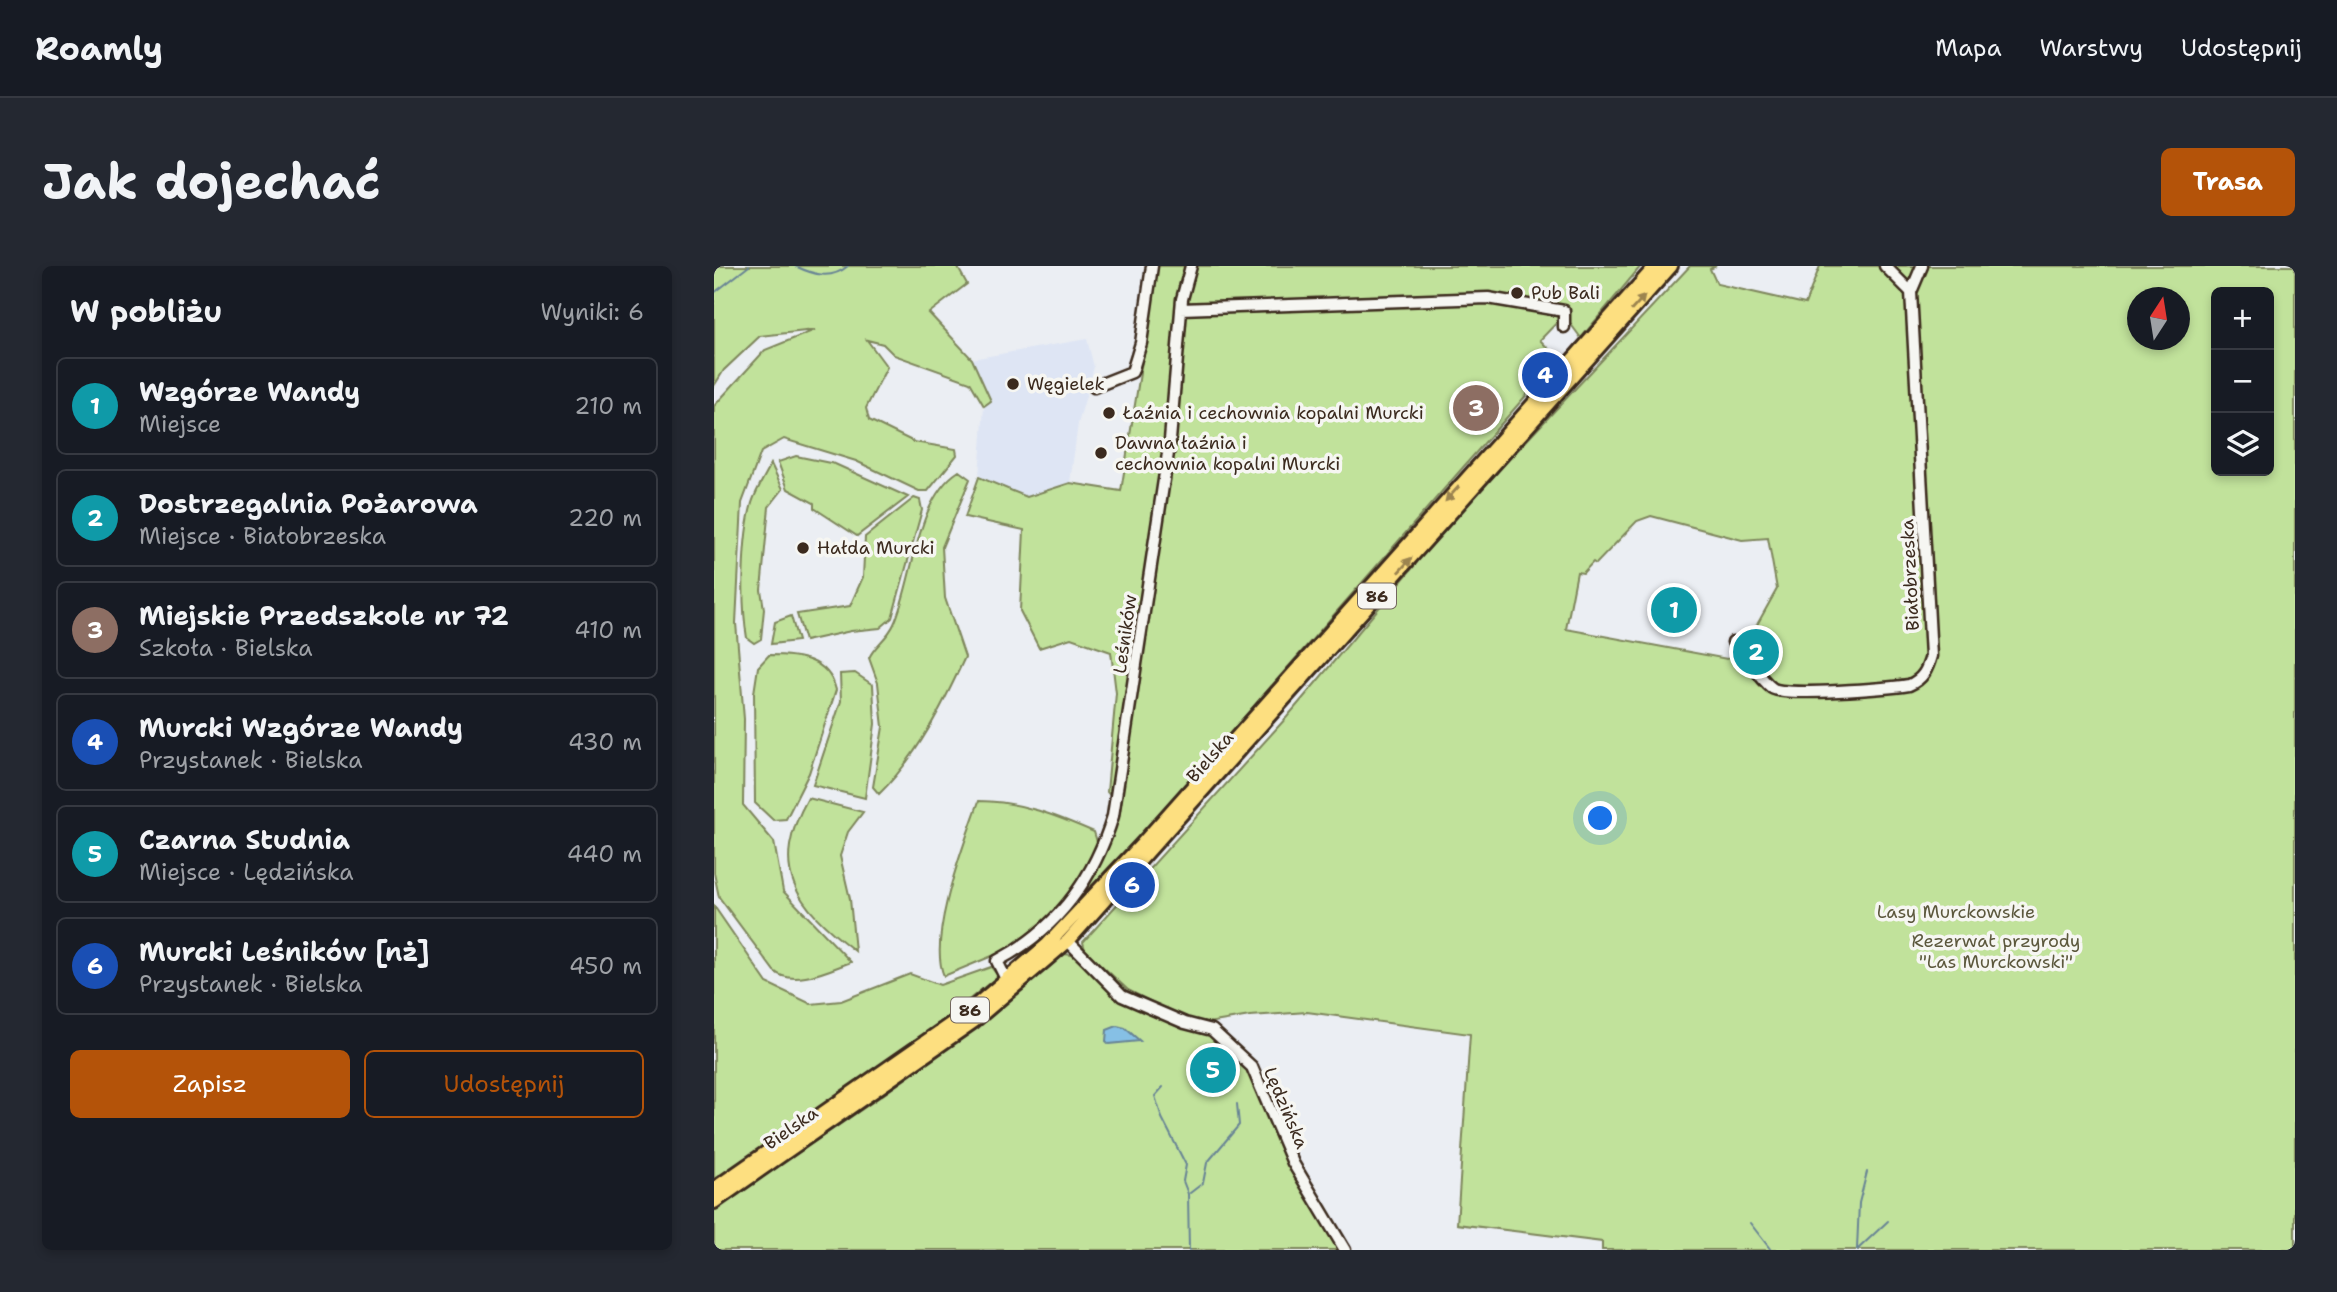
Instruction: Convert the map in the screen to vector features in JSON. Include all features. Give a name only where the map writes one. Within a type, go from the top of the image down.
[{"type":"main road","name":"Bielska","points":[[714,1189],[922,1046],[1007,981],[1099,892],[1656,266]]},
{"type":"main road","name":"Bielska","points":[[714,1202],[974,1021],[1068,941],[1671,266]]},
{"type":"street","points":[[1094,387],[1132,372],[1141,343],[1152,266]]},
{"type":"street","name":"Leśników","points":[[1007,981],[997,961],[1042,930],[1078,892],[1101,851],[1113,816],[1170,440],[1181,309],[1191,266]]},
{"type":"street","points":[[1885,266],[1910,292],[1922,266]]},
{"type":"street","name":"Białobrzeska","points":[[1732,642],[1744,650],[1772,688],[1791,693],[1909,685],[1917,682],[1928,668],[1931,656],[1910,292]]},
{"type":"street","points":[[1181,309],[1488,298],[1564,311],[1564,327]]},
{"type":"street","name":"Lędzińska","points":[[1068,941],[1122,996],[1185,1023],[1212,1030],[1252,1068],[1293,1164],[1345,1250]]},
{"type":"shaded area","points":[[1087,339],[1094,367],[1078,424],[1070,483],[1027,497],[979,477],[984,406],[991,401],[972,359]]},
{"type":"green space","points":[[714,266],[957,266],[967,284],[929,313],[972,359],[991,401],[984,406],[970,382],[894,355],[883,344],[867,340],[887,367],[866,408],[869,420],[914,442],[956,449],[957,455],[928,491],[919,491],[856,461],[784,439],[761,452],[742,503],[736,623],[744,719],[743,805],[774,842],[783,891],[851,962],[801,978],[782,976],[774,971],[719,897],[714,873],[714,406],[765,350],[815,330],[760,336],[724,370],[714,386]]},
{"type":"green space","points":[[1154,266],[1641,266],[1581,338],[1564,315],[1540,340],[1558,359],[1089,894],[1071,912],[1068,909],[1009,949],[944,976],[940,959],[940,938],[944,914],[957,864],[979,801],[1009,804],[1052,815],[1094,832],[1098,845],[1113,799],[1107,792],[1116,693],[1111,652],[1071,638],[1039,648],[1020,611],[1024,530],[965,517],[979,477],[1027,497],[1070,483],[1121,491],[1152,299]]},
{"type":"green space","name":"Lasy Murckowskie","points":[[1690,266],[1716,266],[1710,269],[1717,284],[1805,304],[1820,266],[2295,266],[2295,1250],[1602,1250],[1602,1242],[1457,1224],[1470,1034],[1307,1012],[1250,1016],[1208,1023],[1187,1020],[1128,990],[1085,950],[1083,942],[1287,717],[1416,564],[1428,546]],"holes":[[[1651,516],[1742,540],[1768,538],[1777,589],[1744,648],[1727,659],[1566,629],[1577,572],[1583,573],[1593,562],[1596,564],[1637,521]]]},
{"type":"green space","points":[[796,456],[835,464],[908,497],[857,536],[814,508],[814,503],[788,489],[778,462]]},
{"type":"green space","points":[[771,464],[783,489],[769,507],[761,590],[764,609],[761,639],[754,643],[747,638],[745,624],[744,552],[752,503]]},
{"type":"green space","points":[[959,471],[970,479],[942,547],[945,598],[965,657],[917,747],[879,794],[873,787],[883,727],[878,683],[869,658],[894,624],[924,520],[933,501],[944,484]]},
{"type":"green space","points":[[914,498],[920,500],[922,510],[892,618],[880,628],[805,641],[797,614],[850,606],[863,577],[865,537]]},
{"type":"green space","points":[[791,616],[798,641],[771,644],[775,622]]},
{"type":"green space","points":[[769,655],[810,660],[826,671],[836,690],[809,773],[786,819],[773,820],[755,803],[754,693],[758,667]]},
{"type":"green space","points":[[855,673],[873,685],[875,724],[865,798],[813,785],[841,701],[840,674]]},
{"type":"green space","points":[[808,798],[863,812],[848,832],[840,856],[850,899],[855,951],[817,918],[794,884],[789,865],[790,845],[796,823]]},
{"type":"green space","points":[[714,906],[767,983],[811,1004],[841,1001],[910,974],[940,985],[991,967],[998,976],[923,1037],[714,1181]]},
{"type":"green space","points":[[1064,954],[1072,955],[1126,1003],[1204,1031],[1226,1047],[1255,1077],[1345,1250],[714,1250],[714,1210],[937,1056]]},
{"type":"water","points":[[1117,1026],[1125,1028],[1140,1041],[1109,1044],[1106,1041],[1107,1030]]},
{"type":"waterway","points":[[714,293],[749,266]]},
{"type":"waterway","points":[[795,266],[822,275],[835,273],[848,266]]},
{"type":"waterway","points":[[1163,1087],[1155,1096],[1162,1118],[1186,1165],[1183,1181],[1188,1194],[1189,1250]]},
{"type":"waterway","points":[[1190,1193],[1203,1183],[1207,1163],[1239,1125],[1237,1104]]},
{"type":"waterway","points":[[1857,1249],[1859,1203],[1867,1172]]},
{"type":"waterway","points":[[1857,1250],[1888,1221]]},
{"type":"waterway","points":[[1750,1223],[1771,1250]]},
{"type":"place","name":"Pub Bali","points":[[1517,293]]},
{"type":"place","name":"Murcki Wzgórze Wandy","points":[[1545,375]]},
{"type":"place","name":"Węgielek","points":[[1013,384]]},
{"type":"place","name":"Miejskie Przedszkole nr 72","points":[[1476,408]]},
{"type":"place","name":"Łaźnia i cechownia kopalni Murcki","points":[[1109,413]]},
{"type":"place","name":"Dawna łaźnia i cechownia kopalni Murcki","points":[[1101,453]]},
{"type":"place","name":"Hałda Murcki","points":[[803,548]]},
{"type":"place","name":"Wzgórze Wandy","points":[[1674,610]]},
{"type":"place","name":"Dostrzegalnia Pożarowa","points":[[1756,652]]},
{"type":"place","name":"Murcki Leśników [nż]","points":[[1132,885]]},
{"type":"place","name":"Czarna Studnia","points":[[1213,1070]]},
{"type":"park label","name":"Rezerwat przyrody \"Las Murckowski\"","points":[[1996,951]]}]
